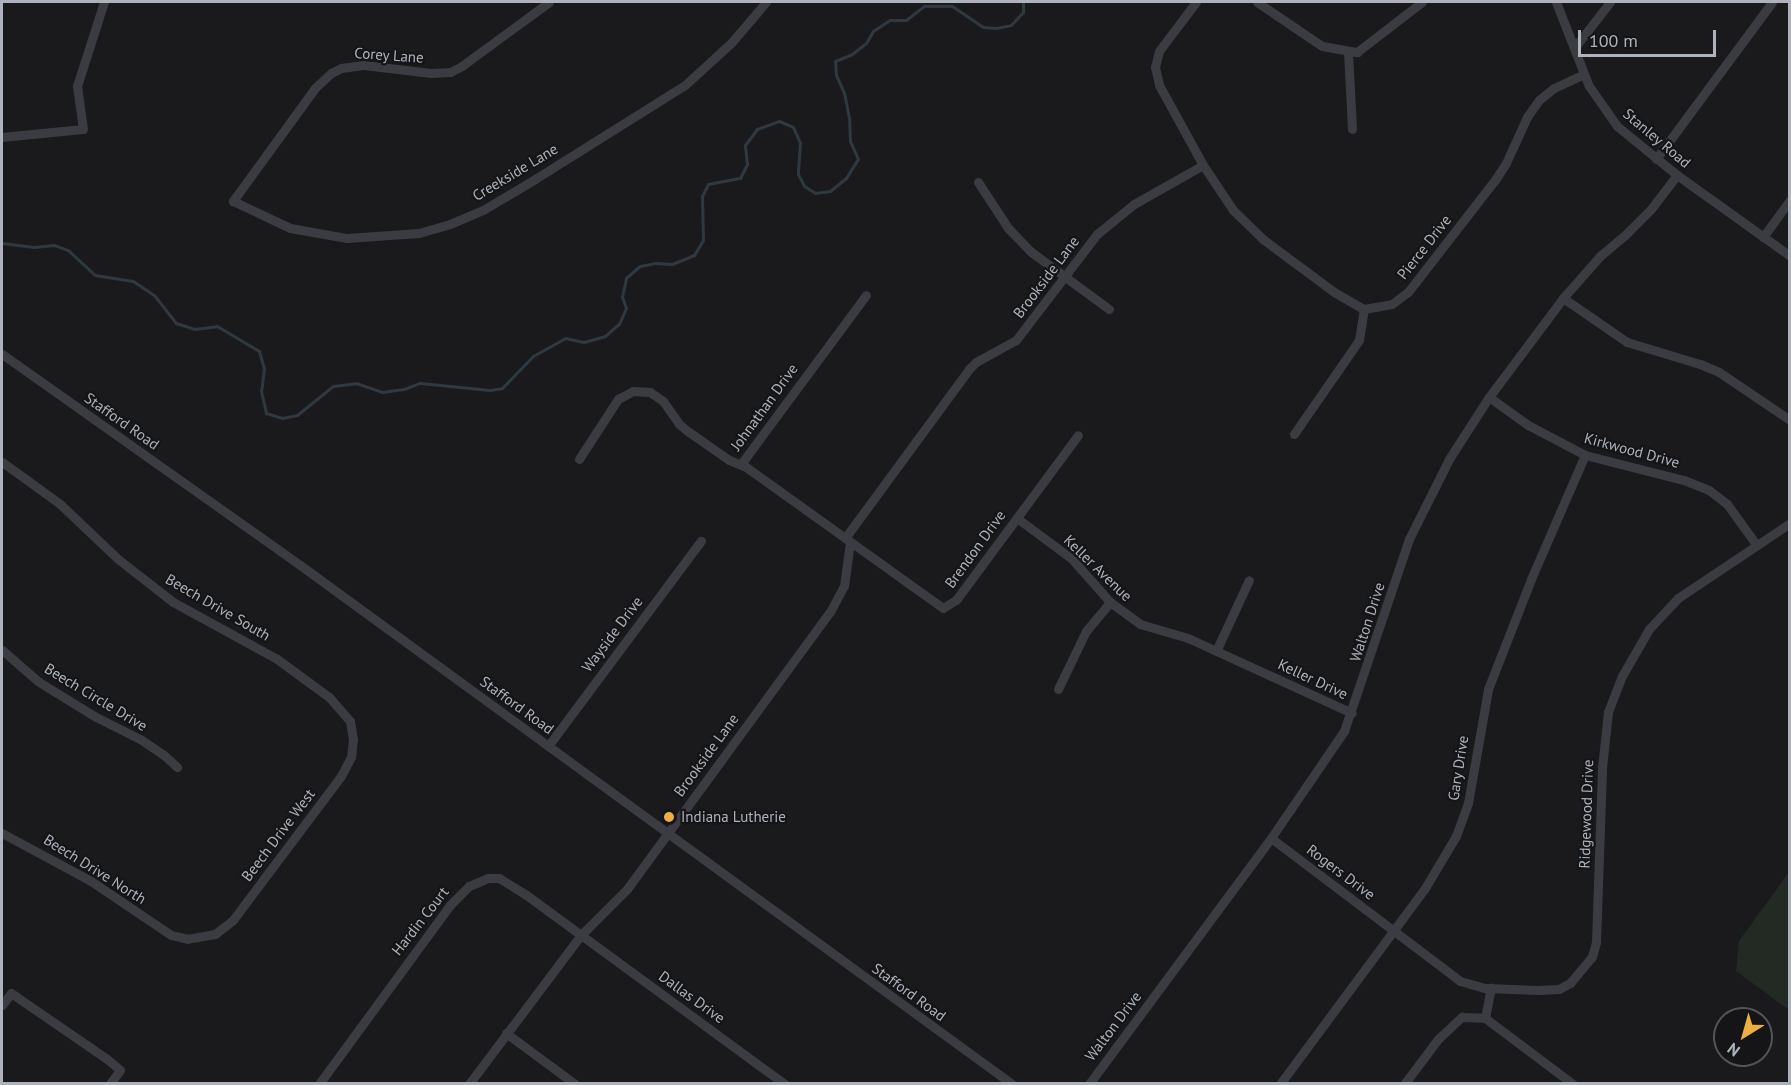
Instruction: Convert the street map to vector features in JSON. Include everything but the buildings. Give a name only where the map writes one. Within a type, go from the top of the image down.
[{"type":"street","points":[[2,137],[82,129],[77,86],[105,2]]},
{"type":"street","name":"Corey Lane","points":[[233,201],[315,88],[331,73],[341,68],[363,65],[431,74],[450,72],[462,66],[549,2]]},
{"type":"street","name":"Creekside Lane","points":[[233,201],[290,228],[347,238],[396,236],[450,224],[483,210],[685,84],[730,43],[766,2]]},
{"type":"street","points":[[1196,2],[1159,51],[1155,67],[1159,85],[1203,165],[1233,210],[1252,230],[1309,274],[1364,309],[1359,340],[1294,434]]},
{"type":"street","points":[[1257,2],[1322,46],[1348,52],[1357,52],[1373,42],[1422,2]]},
{"type":"street","name":"Stanley Road","points":[[1556,2],[1584,74],[1608,115],[1656,159],[1790,256]]},
{"type":"street","points":[[1575,47],[1610,2]]},
{"type":"street","points":[[1656,159],[1772,2]]},
{"type":"street","points":[[1348,52],[1352,129]]},
{"type":"street","name":"Pierce Drive","points":[[1364,309],[1392,304],[1408,292],[1495,180],[1506,163],[1527,117],[1539,100],[1554,88],[1584,74]]},
{"type":"street","name":"Brookside Lane","points":[[469,1083],[581,935],[627,889],[837,601],[844,586],[847,540],[970,368],[1016,340],[1097,234],[1121,214],[1203,165]]},
{"type":"street","name":"Walton Drive","points":[[1089,1083],[1332,751],[1352,713],[1409,538],[1431,490],[1489,397],[1563,298],[1600,256],[1651,209],[1677,175]]},
{"type":"street","points":[[978,182],[1018,239],[1064,278],[1109,309]]},
{"type":"street","points":[[1763,237],[1790,200]]},
{"type":"street","name":"Johnathan Drive","points":[[847,540],[741,464],[866,295]]},
{"type":"street","points":[[1563,298],[1627,342],[1719,372],[1790,420]]},
{"type":"street","name":"Stafford Road","points":[[2,354],[1012,1083]]},
{"type":"street","points":[[579,459],[618,399],[633,391],[642,391],[650,392],[663,401],[679,424],[689,432],[729,460],[741,464]]},
{"type":"street","name":"Kirkwood Drive","points":[[1489,397],[1528,425],[1585,455],[1699,485],[1727,504],[1755,543]]},
{"type":"street","name":"Brendon Drive","points":[[847,540],[936,604],[948,607],[956,600],[1078,435]]},
{"type":"street","name":"Gary Drive","points":[[1280,1083],[1394,930],[1444,856],[1462,821],[1468,803],[1488,688],[1531,579],[1585,455]]},
{"type":"street","name":"Beech Drive South","points":[[2,462],[60,504],[118,559],[173,602],[277,659],[339,705]]},
{"type":"street","name":"Keller Avenue","points":[[1017,518],[1072,559],[1110,602],[1140,624],[1188,638],[1262,672]]},
{"type":"street","name":"Ridgewood Drive","points":[[1394,930],[1460,981],[1491,988],[1559,989],[1579,976],[1592,957],[1597,920],[1602,768],[1608,712],[1615,691],[1636,650],[1657,618],[1685,592],[1755,543],[1790,523]]},
{"type":"street","name":"Wayside Drive","points":[[548,746],[701,541]]},
{"type":"street","points":[[1216,651],[1250,580]]},
{"type":"street","points":[[1058,689],[1086,631],[1110,602]]},
{"type":"street","name":"Beech Circle Drive","points":[[2,650],[49,688],[156,749],[177,767]]},
{"type":"street","name":"Keller Drive","points":[[1262,672],[1352,713]]},
{"type":"street","name":"Beech Drive West","points":[[171,935],[198,938],[215,934],[228,925],[341,776],[351,757],[354,739],[350,721],[339,705]]},
{"type":"street","name":"Beech Drive North","points":[[2,833],[91,881],[171,935]]},
{"type":"street","name":"Rogers Drive","points":[[1270,838],[1394,930]]},
{"type":"street","name":"Hardin Court","points":[[319,1083],[450,905],[469,886],[489,878],[499,878],[581,935]]},
{"type":"street","name":"Dallas Drive","points":[[581,935],[785,1083]]},
{"type":"street","points":[[1485,1018],[1491,988]]},
{"type":"street","points":[[2,1005],[10,993],[120,1070],[110,1083]]},
{"type":"street","points":[[1405,1083],[1438,1039],[1462,1017],[1485,1018],[1573,1083]]},
{"type":"street","points":[[506,1033],[575,1083]]},
{"type":"shaded area","points":[[1789,872],[1790,1010],[1736,971],[1739,941]]},
{"type":"waterway","points":[[2,243],[34,247],[54,245],[68,250],[95,275],[133,281],[154,295],[176,323],[194,329],[217,326],[259,351],[264,368],[261,391],[266,413],[282,418],[297,415],[333,386],[356,383],[382,392],[404,389],[420,383],[490,390],[502,388],[533,356],[565,338],[584,342],[605,336],[619,324],[626,308],[622,297],[626,278],[640,266],[655,263],[672,264],[694,255],[703,240],[702,196],[708,184],[740,178],[747,164],[745,145],[757,129],[779,121],[793,127],[800,143],[798,174],[804,186],[815,193],[830,191],[846,178],[858,159],[850,141],[849,118],[844,93],[836,75],[835,61],[852,54],[866,43],[873,31],[890,20],[906,20],[924,6],[952,6],[983,27],[996,28],[1011,25],[1023,12],[1023,2]]},
{"type":"place","name":"Indiana Lutherie","points":[[669,817]]}]
